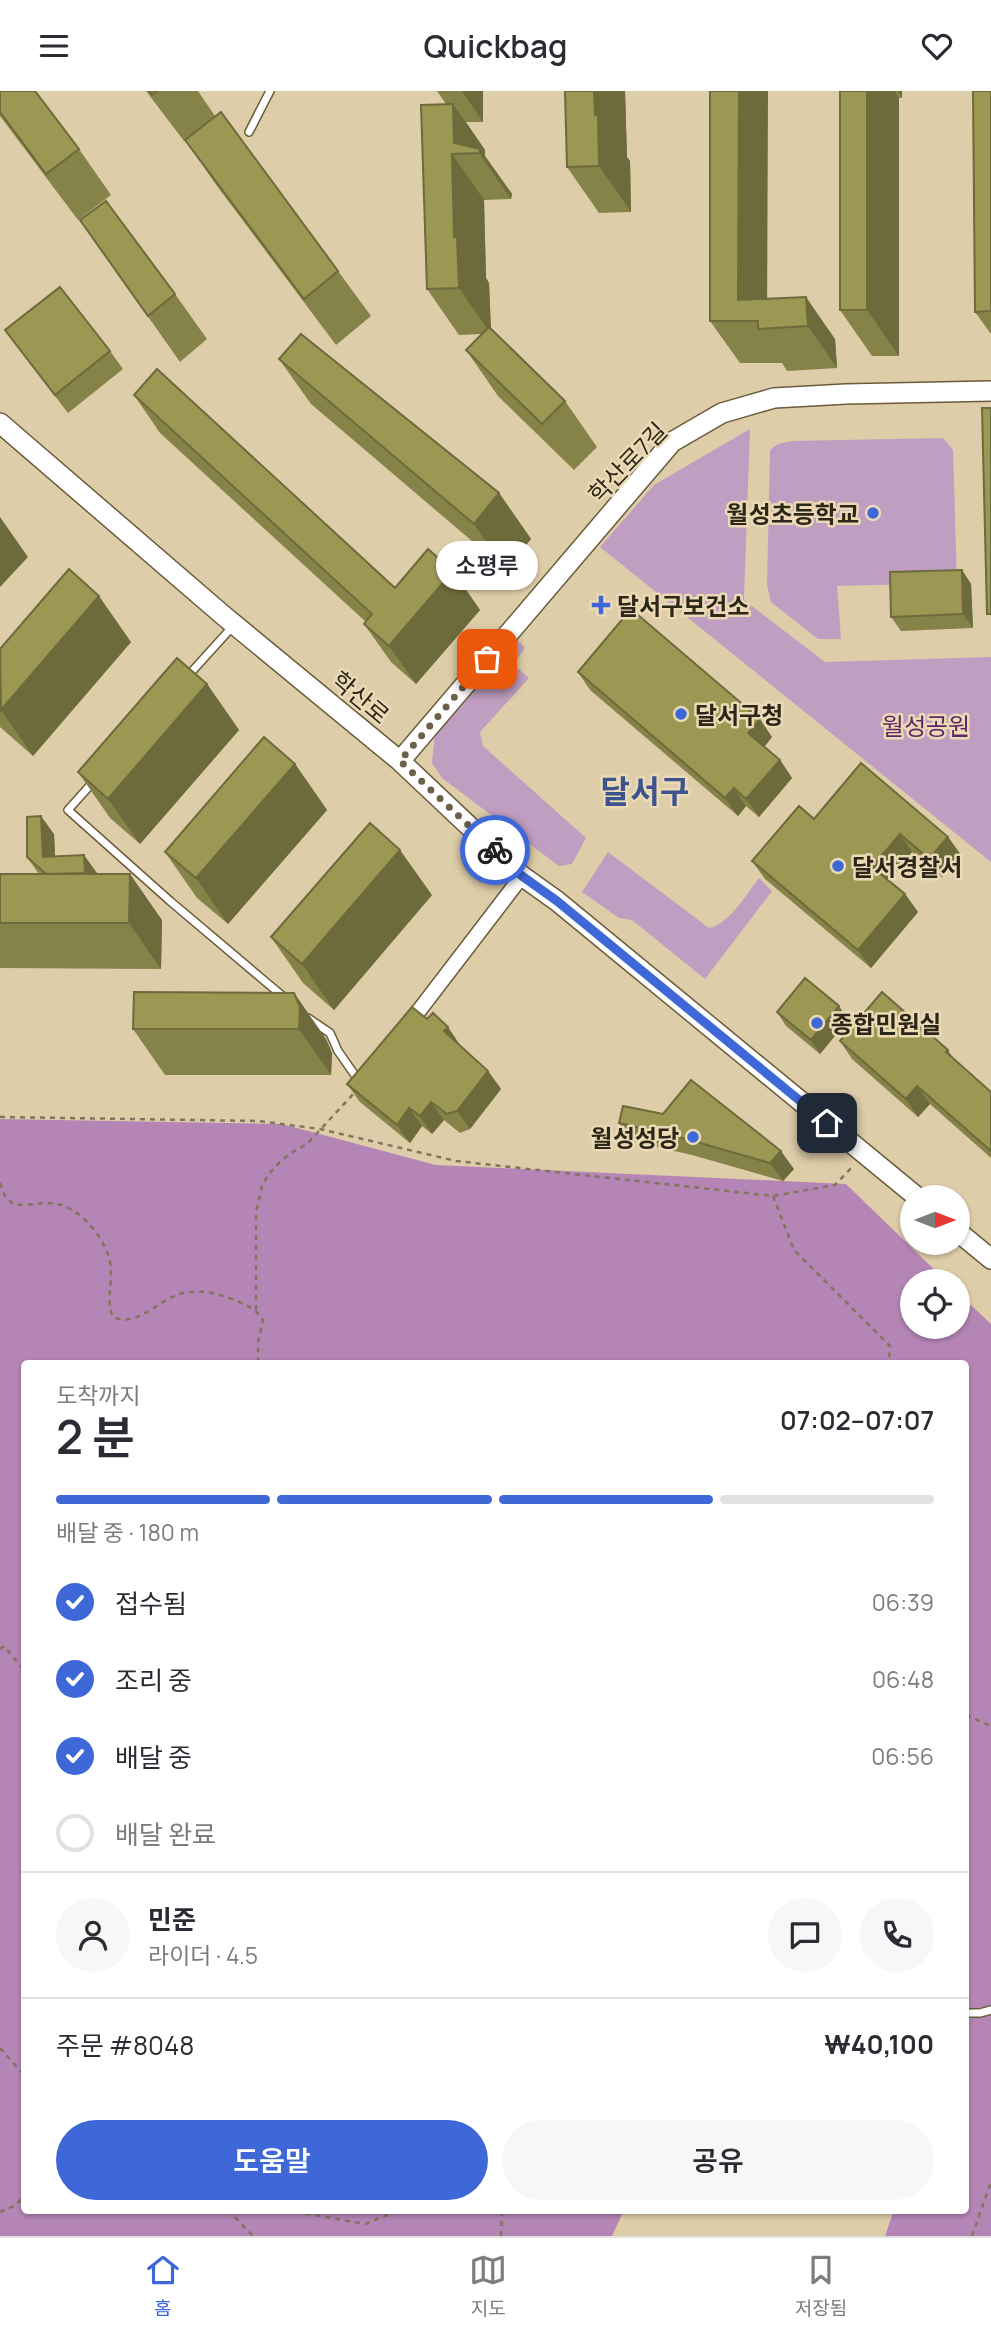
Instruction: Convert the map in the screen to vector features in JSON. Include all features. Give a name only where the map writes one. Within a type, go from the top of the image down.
[{"type":"main road","name":"학산로7길","points":[[400,761],[672,442],[722,413],[774,398],[991,391]]},
{"type":"main road","name":"학산로","points":[[0,423],[234,624],[400,761],[522,876],[557,901],[903,1185]]},
{"type":"main road","points":[[970,1242],[991,1259]]},
{"type":"street","points":[[403,1032],[522,876]]},
{"type":"lane","points":[[249,132],[270,91]]},
{"type":"lane","points":[[179,686],[234,624]]},
{"type":"lane","points":[[95,779],[68,810],[296,1008]]},
{"type":"lane","points":[[306,1016],[330,1033],[338,1051],[361,1085]]},
{"type":"lane","points":[[969,2013],[991,2010]]},
{"type":"path","points":[[256,1310],[256,1213],[262,1186],[278,1164],[289,1154],[307,1145],[361,1085]]},
{"type":"path","points":[[0,1117],[260,1121],[320,1129],[456,1161],[773,1196],[835,1185],[865,1153]]},
{"type":"path","points":[[0,1183],[5,1196],[13,1204],[50,1203],[63,1206],[92,1227],[107,1251],[111,1264],[110,1313],[117,1319],[135,1317],[175,1296],[194,1292],[217,1294],[256,1310],[263,1320],[258,1342],[258,1360]]},
{"type":"path","points":[[773,1196],[794,1250],[890,1346],[889,1360]]},
{"type":"path","points":[[0,1649],[4,1646],[21,1666]]},
{"type":"path","points":[[969,1716],[991,1726]]},
{"type":"path","points":[[0,2048],[21,2072]]},
{"type":"path","points":[[972,2236],[991,2182]]},
{"type":"path","points":[[0,2212],[21,2200]]},
{"type":"path","points":[[232,2214],[253,2236]]},
{"type":"path","points":[[309,2214],[365,2224],[390,2214]]},
{"type":"path","points":[[501,2236],[502,2214]]},
{"type":"green space","name":"월성공원","points":[[750,429],[744,600],[825,662],[991,657],[991,862],[600,547],[654,485]]},
{"type":"green space","points":[[943,438],[953,450],[957,583],[837,586],[841,639],[818,639],[771,602],[767,585],[770,450],[778,444],[791,441]]},
{"type":"green space","points":[[513,635],[525,648],[513,664],[529,678],[480,732],[483,746],[586,838],[572,864],[559,866],[442,778],[432,763],[435,733]]},
{"type":"green space","points":[[608,852],[709,928],[731,915],[759,878],[772,891],[705,979],[632,920],[619,918],[582,892]]},
{"type":"shaded area","points":[[0,1119],[282,1124],[436,1165],[846,1184],[900,1236],[900,1255],[919,1255],[934,1269],[900,1269],[900,1339],[970,1339],[970,1304],[991,1324],[991,2236],[885,2236],[893,2214],[969,2214],[969,1360],[21,1360],[21,2214],[622,2214],[612,2236],[0,2236]]},
{"type":"building","points":[[0,91],[35,91],[79,149],[46,174],[0,112]]},
{"type":"building","points":[[565,91],[594,91],[595,115],[598,115],[599,166],[567,167]]},
{"type":"building","points":[[710,91],[739,91],[738,300],[806,297],[808,326],[758,329],[758,321],[710,321]]},
{"type":"building","points":[[840,91],[867,91],[867,310],[840,310]]},
{"type":"building","points":[[973,91],[991,91],[991,311],[975,312]]},
{"type":"building","points":[[453,104],[454,143],[480,149],[479,153],[452,154],[454,237],[457,237],[459,288],[427,289],[421,105]]},
{"type":"building","points":[[221,112],[338,271],[304,299],[185,140]]},
{"type":"building","points":[[106,201],[175,294],[148,316],[80,220]]},
{"type":"building","points":[[60,287],[110,351],[55,395],[5,330]]},
{"type":"building","points":[[489,327],[565,401],[542,424],[466,350]]},
{"type":"building","points":[[301,334],[499,493],[474,524],[279,359]]},
{"type":"building","points":[[157,369],[395,588],[428,549],[453,571],[389,646],[364,624],[372,614],[134,395]]},
{"type":"building","points":[[982,408],[991,408],[991,614],[987,614]]},
{"type":"building","points":[[69,569],[99,596],[1,710],[0,649]]},
{"type":"building","points":[[962,570],[963,614],[891,617],[890,572]]},
{"type":"building","name":"달서구청","points":[[631,609],[760,719],[748,733],[780,760],[746,799],[734,788],[725,798],[578,672]]},
{"type":"building","points":[[177,658],[207,684],[108,799],[78,772]]},
{"type":"building","points":[[264,737],[295,764],[196,878],[165,852]]},
{"type":"building","name":"달서경찰서","points":[[861,763],[948,837],[929,859],[900,834],[872,867],[905,894],[858,950],[752,861],[799,806],[814,819]]},
{"type":"building","points":[[41,816],[43,857],[84,855],[85,873],[46,874],[27,857],[27,817]]},
{"type":"building","points":[[370,823],[400,850],[302,964],[271,937]]},
{"type":"building","points":[[0,874],[130,874],[129,923],[0,923]]},
{"type":"building","points":[[805,978],[839,1006],[811,1040],[777,1012]]},
{"type":"building","points":[[134,992],[294,993],[300,1007],[299,1029],[133,1029]]},
{"type":"building","points":[[882,992],[991,1092],[991,1151],[917,1086],[906,1099],[840,1041]]},
{"type":"building","points":[[412,1007],[427,1019],[433,1013],[448,1027],[444,1031],[488,1071],[457,1111],[447,1114],[431,1102],[420,1116],[409,1108],[397,1125],[347,1084]]},
{"type":"building","points":[[691,1080],[781,1151],[770,1163],[619,1123],[623,1106],[663,1114]]},
{"type":"way so far","points":[[487,659],[400,761],[495,850]]},
{"type":"place","name":"월성초등학교","points":[[873,513]]},
{"type":"place","name":"달서구보건소","points":[[601,605]]},
{"type":"place","name":"소평루","points":[[487,659]]},
{"type":"place","name":"달서구청","points":[[681,714]]},
{"type":"place","name":"달서경찰서","points":[[838,866]]},
{"type":"place","name":"종합민원실","points":[[817,1023]]},
{"type":"place","name":"월성성당","points":[[693,1137]]},
{"type":"district","name":"달서구","points":[[645,791]]},
{"type":"route","points":[[495,850],[522,876],[557,901],[827,1123]]}]
